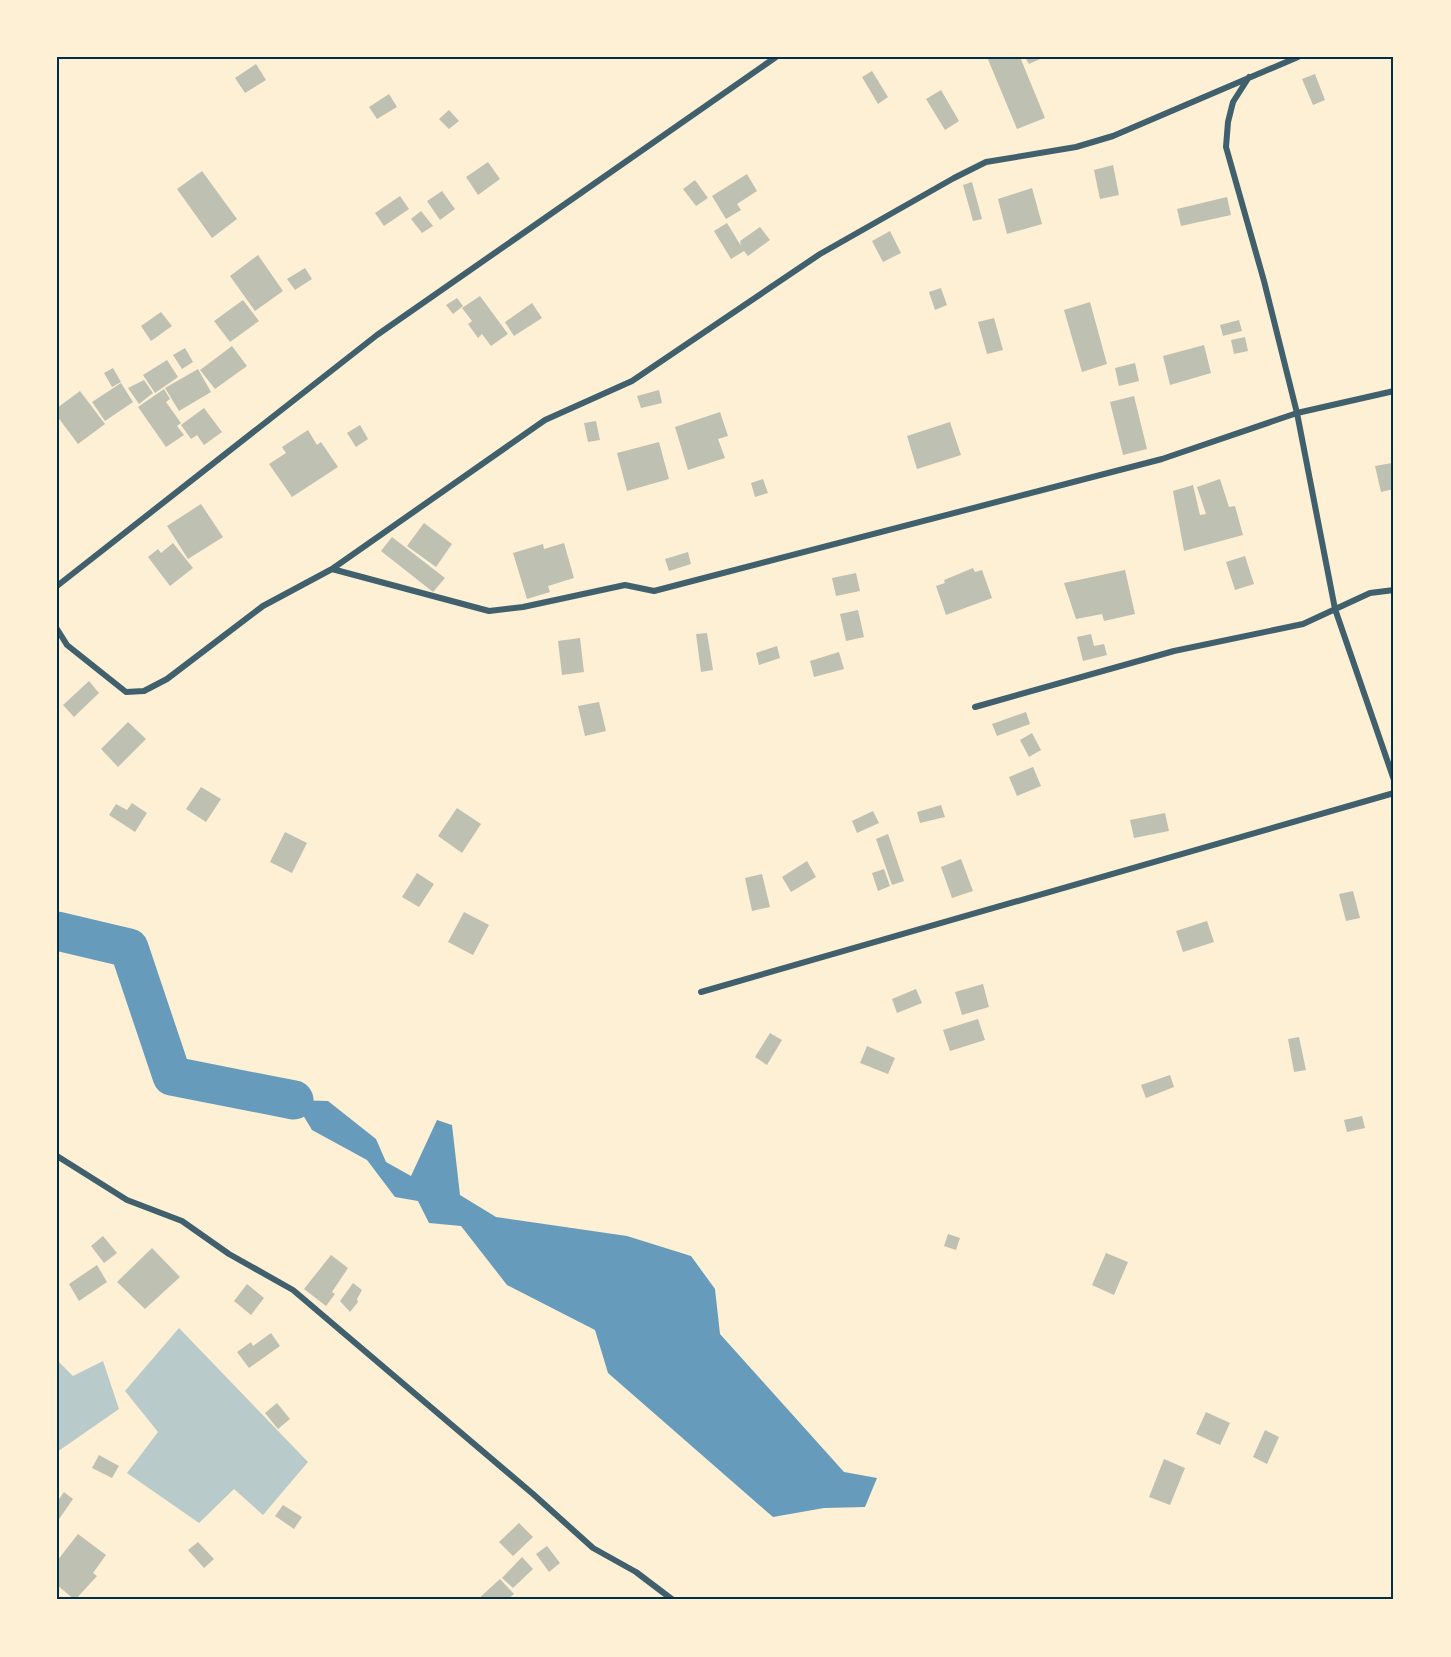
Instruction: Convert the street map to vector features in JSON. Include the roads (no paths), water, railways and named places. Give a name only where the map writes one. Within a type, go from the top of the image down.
[{"type":"street","points":[[57,586],[378,335],[776,57]]},
{"type":"street","points":[[57,629],[67,645],[126,692],[144,691],[167,679],[263,606],[332,569],[545,420],[632,381],[820,254],[954,178],[986,162],[1076,147],[1113,136],[1298,57]]},
{"type":"street","points":[[1250,76],[1233,102],[1227,122],[1226,147],[1264,281],[1297,413],[1335,609],[1394,780]]},
{"type":"street","points":[[332,569],[489,610],[523,607],[625,585],[654,591],[1162,459],[1297,413],[1394,391]]},
{"type":"street","points":[[975,707],[1174,651],[1303,624],[1370,593],[1394,590]]},
{"type":"street","points":[[701,992],[1394,793]]},
{"type":"street","points":[[57,1156],[127,1200],[182,1221],[229,1254],[293,1290],[533,1494],[593,1548],[636,1572],[673,1600]]},
{"type":"water","points":[[294,1100],[328,1101],[376,1139],[386,1162],[411,1176],[437,1120],[452,1125],[460,1195],[496,1217],[627,1236],[691,1256],[715,1289],[720,1334],[844,1472],[877,1478],[865,1507],[824,1508],[773,1517],[608,1373],[595,1330],[507,1285],[461,1226],[429,1223],[418,1201],[395,1197],[367,1160],[312,1130]]},
{"type":"waterway","points":[[57,931],[129,948],[172,1076],[294,1100]]}]
